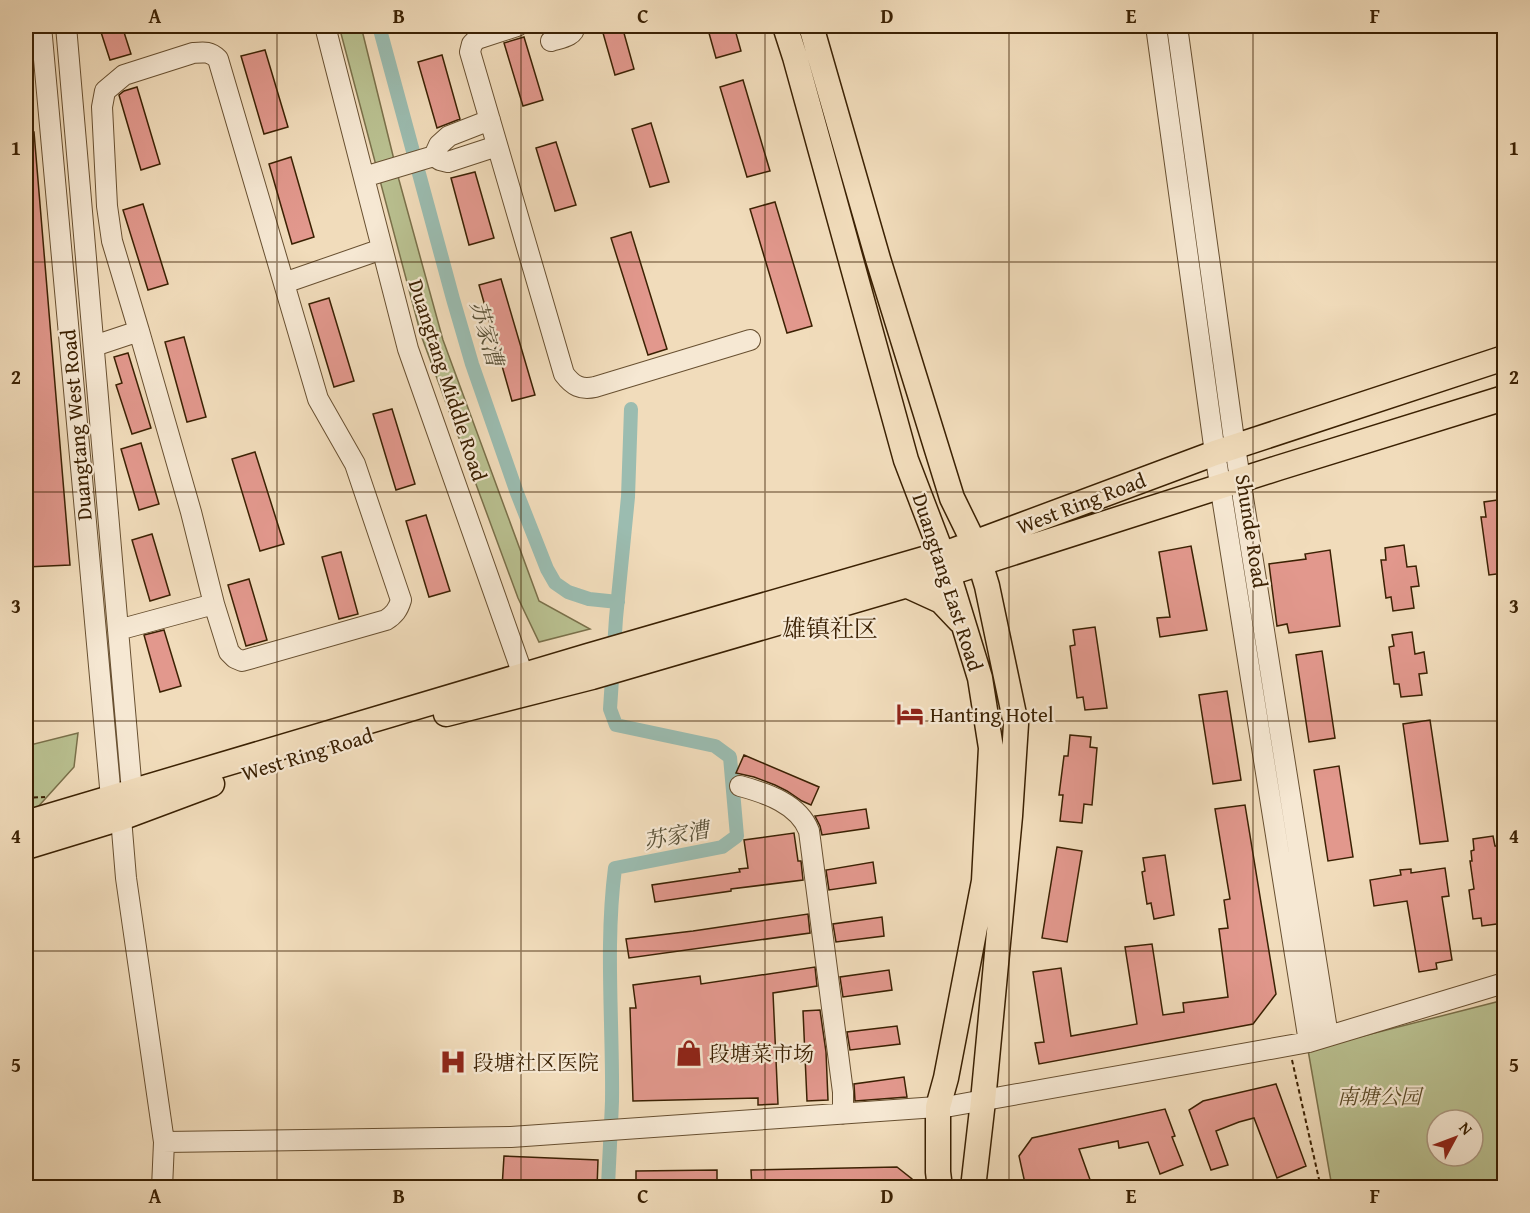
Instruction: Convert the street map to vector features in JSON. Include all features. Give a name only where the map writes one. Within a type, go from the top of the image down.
[{"type":"main road","name":"Duangtang East Road","points":[[785,26],[906,460],[945,564],[980,678],[991,748],[984,881],[946,1078],[938,1107],[940,1188]]},
{"type":"main road","name":"Duangtang East Road","points":[[811,26],[878,259],[952,498],[977,553],[987,586],[1016,724],[1010,816],[973,1188]]},
{"type":"main road","name":"West Ring Road","points":[[977,553],[1225,450],[1504,358]]},
{"type":"main road","name":"West Ring Road","points":[[652,648],[977,553],[1231,483],[1504,398]]},
{"type":"main road","name":"West Ring Road","points":[[652,648],[906,585],[945,564]]},
{"type":"main road","points":[[906,585],[940,601],[962,623]]},
{"type":"main road","points":[[590,666],[652,648]]},
{"type":"main road","name":"West Ring Road","points":[[26,847],[121,803],[157,803],[294,755],[590,666]]},
{"type":"main road","name":"West Ring Road","points":[[26,823],[121,803],[523,675],[590,666]]},
{"type":"street","points":[[41,26],[121,803],[126,878],[164,1142],[162,1188]]},
{"type":"street","name":"Duangtang West Road","points":[[66,26],[118,630],[121,803]]},
{"type":"street","name":"Duangtang Middle Road","points":[[325,26],[408,349],[523,675]]},
{"type":"street","points":[[518,26],[477,39],[472,44],[470,52],[564,374],[578,388],[586,389],[750,340]]},
{"type":"street","points":[[551,41],[572,33],[575,26]]},
{"type":"street","name":"Shunde Road","points":[[1156,26],[1225,450],[1328,1036]]},
{"type":"street","name":"Shunde Road","points":[[1177,26],[1225,450]]},
{"type":"street","points":[[194,53],[212,54],[218,59],[284,283],[318,399],[355,464],[400,600],[399,607],[386,620],[242,661],[235,658],[229,651],[214,604],[191,513],[112,241],[102,107],[105,91],[124,75],[194,53]]},
{"type":"street","points":[[364,177],[434,156],[439,145],[449,136],[490,120]]},
{"type":"street","points":[[434,156],[448,162],[497,146]]},
{"type":"street","points":[[284,283],[382,249]]},
{"type":"street","points":[[94,346],[139,331]]},
{"type":"street","name":"Shunde Road","points":[[1231,483],[1309,1042]]},
{"type":"street","points":[[118,630],[214,604]]},
{"type":"street","points":[[740,786],[772,796],[800,815],[809,831],[843,1092],[843,1114]]},
{"type":"street","points":[[164,1142],[511,1137],[938,1107],[983,1101],[1309,1042],[1504,983]]},
{"type":"path","points":[[1289,1046],[1322,1188]]},
{"type":"green space","points":[[339,26],[361,26],[399,180],[443,340],[539,601],[590,629],[539,642],[518,598],[421,335]]},
{"type":"green space","points":[[78,733],[74,767],[36,809],[26,811],[26,746]]},
{"type":"green space","name":"南塘公园","points":[[1504,1000],[1504,1187],[1332,1187],[1308,1050]]},
{"type":"building","points":[[99,26],[122,26],[131,54],[110,60]]},
{"type":"building","points":[[601,26],[622,26],[634,69],[615,75]]},
{"type":"building","points":[[707,26],[734,26],[741,51],[716,58]]},
{"type":"building","points":[[524,37],[543,100],[523,106],[504,43]]},
{"type":"building","points":[[265,50],[288,127],[264,134],[241,56]]},
{"type":"building","points":[[442,55],[460,119],[437,128],[418,62]]},
{"type":"building","points":[[743,80],[770,171],[747,177],[720,87]]},
{"type":"building","points":[[137,87],[160,164],[141,170],[119,95]]},
{"type":"building","points":[[651,123],[669,182],[650,187],[632,129]]},
{"type":"building","points":[[26,132],[34,132],[70,565],[26,567]]},
{"type":"building","points":[[556,142],[576,205],[555,211],[536,148]]},
{"type":"building","points":[[291,157],[314,237],[292,244],[269,164]]},
{"type":"building","points":[[475,172],[494,238],[469,245],[451,178]]},
{"type":"building","points":[[775,202],[812,326],[787,333],[750,209]]},
{"type":"building","points":[[143,204],[168,284],[148,290],[123,210]]},
{"type":"building","points":[[631,232],[667,349],[648,355],[611,238]]},
{"type":"building","points":[[501,279],[535,395],[512,401],[479,285]]},
{"type":"building","points":[[329,298],[354,381],[334,387],[309,304]]},
{"type":"building","points":[[184,337],[206,417],[187,422],[165,342]]},
{"type":"building","points":[[128,353],[151,428],[132,434],[116,385],[122,383],[114,357]]},
{"type":"building","points":[[392,409],[415,484],[396,490],[373,414]]},
{"type":"building","points":[[141,443],[159,504],[139,510],[121,449]]},
{"type":"building","points":[[255,452],[284,544],[260,551],[232,459]]},
{"type":"building","points":[[1504,499],[1504,573],[1489,575],[1481,517],[1486,517],[1484,502]]},
{"type":"building","points":[[426,515],[450,591],[429,597],[406,521]]},
{"type":"building","points":[[152,534],[170,595],[150,601],[132,540]]},
{"type":"building","points":[[1404,545],[1407,567],[1416,566],[1419,586],[1411,587],[1414,608],[1393,611],[1391,597],[1386,598],[1381,560],[1386,560],[1385,548]]},
{"type":"building","points":[[1191,546],[1207,630],[1160,637],[1157,618],[1170,617],[1159,552]]},
{"type":"building","points":[[1330,550],[1340,626],[1289,633],[1287,624],[1277,626],[1269,564],[1306,559],[1305,554]]},
{"type":"building","points":[[341,552],[358,614],[339,619],[322,557]]},
{"type":"building","points":[[249,579],[267,640],[246,646],[228,585]]},
{"type":"building","points":[[1095,627],[1107,708],[1085,710],[1083,697],[1077,698],[1070,646],[1075,645],[1073,630]]},
{"type":"building","points":[[164,630],[181,686],[160,692],[144,635]]},
{"type":"building","points":[[1412,632],[1415,654],[1424,652],[1427,673],[1419,674],[1422,695],[1401,697],[1399,684],[1394,684],[1389,647],[1394,646],[1392,635]]},
{"type":"building","points":[[1322,651],[1335,738],[1309,742],[1296,655]]},
{"type":"building","points":[[1227,691],[1241,780],[1213,784],[1199,695]]},
{"type":"building","points":[[1430,720],[1448,841],[1420,844],[1403,724]]},
{"type":"building","points":[[1070,735],[1091,737],[1090,747],[1097,748],[1092,805],[1084,804],[1082,823],[1060,821],[1063,795],[1059,795],[1064,756],[1068,756]]},
{"type":"building","points":[[744,755],[819,787],[811,805],[775,785],[736,773]]},
{"type":"building","points":[[1339,766],[1353,857],[1328,861],[1314,770]]},
{"type":"building","points":[[1245,805],[1276,994],[1253,1024],[1039,1064],[1035,1043],[1044,1042],[1033,972],[1061,968],[1071,1036],[1137,1024],[1125,947],[1152,944],[1163,1015],[1184,1012],[1183,1003],[1228,997],[1219,929],[1228,928],[1224,900],[1230,899],[1215,809]]},
{"type":"building","points":[[866,809],[869,828],[822,835],[815,816]]},
{"type":"building","points":[[794,833],[803,880],[655,902],[652,885],[740,872],[739,869],[748,868],[744,840]]},
{"type":"building","points":[[1493,836],[1498,853],[1504,852],[1504,923],[1482,926],[1481,918],[1473,919],[1469,890],[1474,889],[1471,851],[1474,850],[1473,839]]},
{"type":"building","points":[[1057,847],[1082,851],[1067,942],[1042,938]]},
{"type":"building","points":[[1165,855],[1174,915],[1154,919],[1151,903],[1147,904],[1142,872],[1145,871],[1143,858]]},
{"type":"building","points":[[873,862],[876,883],[829,890],[826,870]]},
{"type":"building","points":[[1445,868],[1449,896],[1442,897],[1452,960],[1436,963],[1437,969],[1419,972],[1407,901],[1374,906],[1370,880],[1401,875],[1400,870],[1411,869],[1411,873]]},
{"type":"building","points":[[808,914],[810,933],[629,958],[626,939]]},
{"type":"building","points":[[882,917],[884,936],[836,942],[833,924]]},
{"type":"building","points":[[815,967],[817,986],[773,993],[778,1104],[758,1105],[758,1098],[633,1101],[630,1008],[636,1008],[633,985],[700,976],[701,984]]},
{"type":"building","points":[[889,970],[892,990],[843,997],[840,977]]},
{"type":"building","points":[[820,1010],[826,1052],[828,1100],[807,1101],[803,1011]]},
{"type":"building","points":[[897,1026],[900,1044],[850,1050],[847,1032]]},
{"type":"building","points":[[904,1077],[907,1097],[855,1101],[854,1084]]},
{"type":"building","points":[[1276,1084],[1306,1166],[1277,1178],[1254,1118],[1216,1131],[1228,1165],[1211,1170],[1189,1110],[1203,1101]]},
{"type":"building","points":[[1165,1109],[1175,1136],[1172,1137],[1183,1165],[1160,1174],[1148,1142],[1119,1148],[1118,1141],[1079,1149],[1093,1188],[1026,1188],[1019,1156],[1032,1138]]},
{"type":"building","points":[[504,1156],[598,1160],[597,1188],[502,1188]]},
{"type":"building","points":[[897,1167],[912,1179],[913,1188],[752,1188],[751,1170]]},
{"type":"building","points":[[717,1170],[717,1188],[636,1188],[636,1171]]},
{"type":"waterway","name":"苏家漕","points":[[379,26],[472,364],[517,493],[547,569],[555,583],[568,592],[589,599],[618,602]]},
{"type":"waterway","name":"苏家漕","points":[[608,1188],[612,1101],[610,926],[615,868],[722,847],[737,836],[730,757],[715,746],[616,725],[610,709],[628,497],[631,409]]},
{"type":"place","name":"Hanting Hotel","points":[[910,714]]},
{"type":"place","name":"段塘菜市场","points":[[689,1053]]},
{"type":"place","name":"段塘社区医院","points":[[453,1062]]},
{"type":"district","name":"雄镇社区","points":[[830,628]]}]
